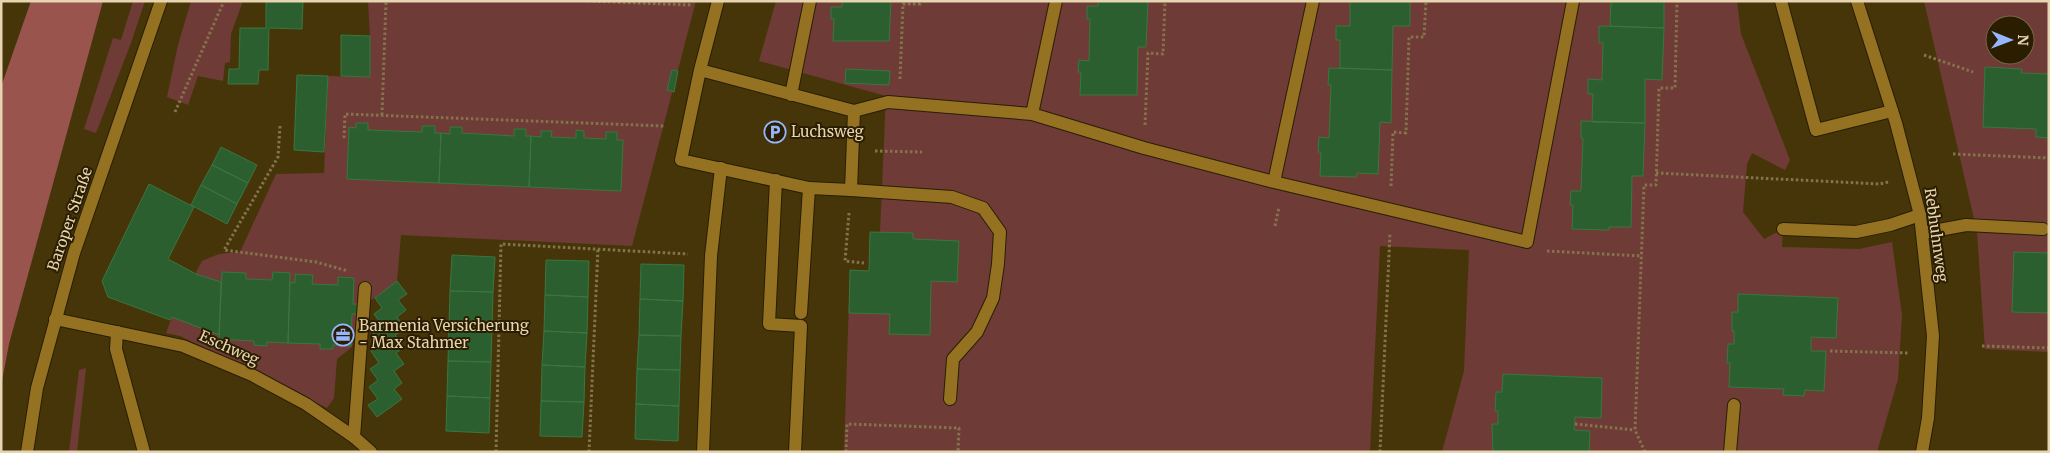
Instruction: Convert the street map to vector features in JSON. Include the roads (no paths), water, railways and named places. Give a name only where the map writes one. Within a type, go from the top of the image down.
[{"type":"street","name":"Baroper Straße","points":[[27,452],[37,388],[74,253],[161,1]]},
{"type":"street","points":[[718,1],[700,70],[681,160],[809,188],[952,197],[983,208],[1000,232],[993,298],[977,332],[953,359],[950,399]]},
{"type":"street","points":[[791,95],[810,1]]},
{"type":"street","points":[[1032,114],[1056,1]]},
{"type":"street","points":[[1274,182],[1313,1]]},
{"type":"street","points":[[700,70],[854,111],[888,102],[1032,114],[1144,148],[1274,182],[1527,242],[1573,1]]},
{"type":"street","points":[[1781,1],[1816,130],[1892,111]]},
{"type":"street","name":"Rebhuhnweg","points":[[1858,1],[1911,178],[1923,233],[1933,336],[1928,418],[1922,452]]},
{"type":"street","points":[[850,190],[854,111]]},
{"type":"street","points":[[703,452],[711,256],[721,168]]},
{"type":"street","points":[[776,180],[769,324],[801,326],[795,452]]},
{"type":"street","points":[[802,313],[809,188]]},
{"type":"street","points":[[1783,229],[1856,232],[1890,225],[1920,215]]},
{"type":"street","points":[[1923,233],[1966,225],[2043,229]]},
{"type":"street","points":[[354,436],[365,288]]},
{"type":"street","name":"Eschweg","points":[[55,319],[183,346],[252,375],[306,404],[354,436],[372,452]]},
{"type":"street","points":[[117,332],[116,349],[144,452]]},
{"type":"street","points":[[1730,452],[1734,406]]},
{"type":"place","name":"Luchsweg","points":[[775,132]]},
{"type":"place","name":"Barmenia Versicherung - Max Stahmer","points":[[343,335]]}]
